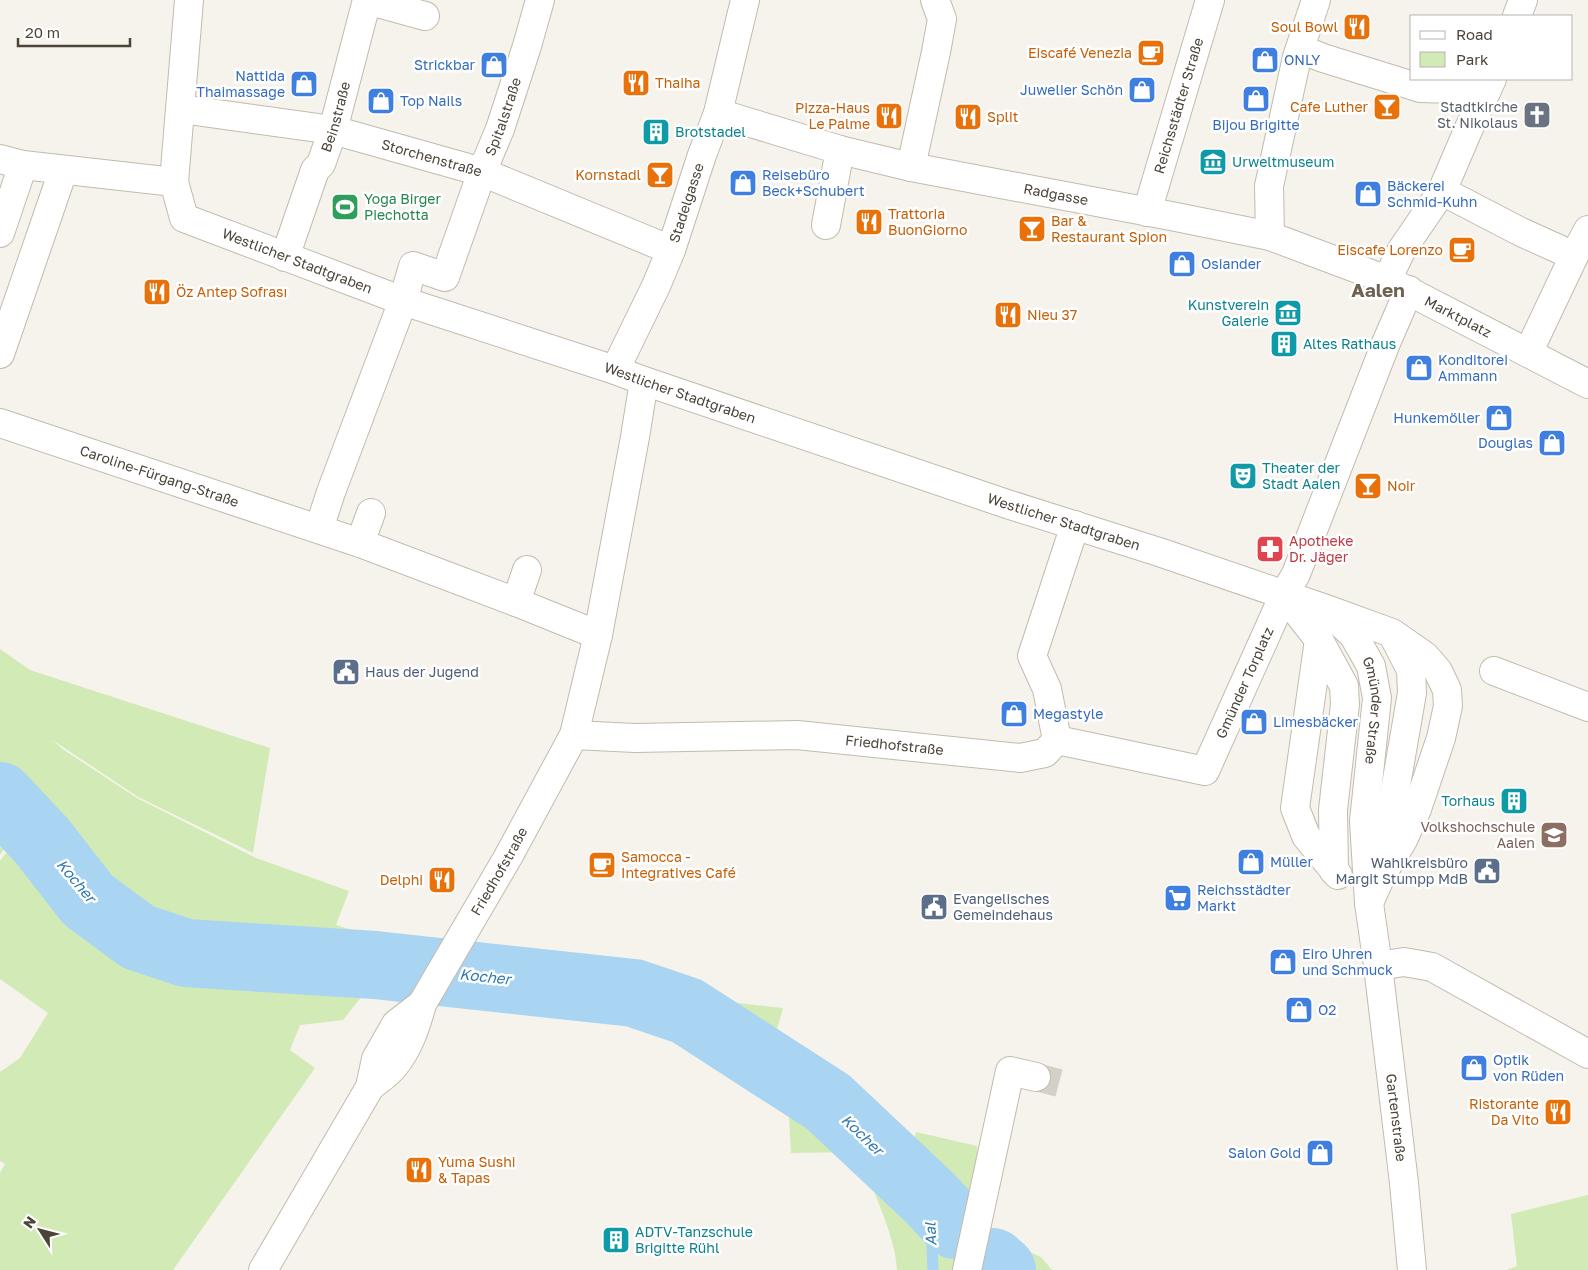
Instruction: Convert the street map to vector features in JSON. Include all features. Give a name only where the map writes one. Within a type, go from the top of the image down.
[{"type":"street","name":"Westlicher Stadtgraben","points":[[189,0],[174,182],[184,218],[403,301],[615,370],[1284,595]]},
{"type":"street","name":"Beinstraße","points":[[285,257],[315,170],[321,164],[333,130],[367,0],[425,16]]},
{"type":"street","name":"Spitalstraße","points":[[403,301],[413,266],[445,278],[482,172],[500,129],[540,0]]},
{"type":"street","name":"Stadelgasse","points":[[615,370],[656,286],[671,250],[702,155],[718,113],[746,0]]},
{"type":"street","points":[[911,167],[942,18],[936,0]]},
{"type":"street","name":"Reichsstädter Straße","points":[[1147,212],[1210,0]]},
{"type":"street","points":[[1517,15],[1522,0]]},
{"type":"street","points":[[1270,236],[1269,186],[1300,49],[1314,1]]},
{"type":"street","points":[[1300,49],[1420,88],[1489,84],[1442,191],[1401,252],[1398,285],[1386,343],[1296,574],[1284,595],[1319,640],[1344,686],[1345,704],[1333,810],[1334,871]]},
{"type":"street","name":"Storchenstraße","points":[[181,109],[333,130],[482,172],[671,250]]},
{"type":"street","name":"Radgasse","points":[[718,113],[840,150],[911,167],[1270,236]]},
{"type":"street","points":[[826,225],[840,150]]},
{"type":"street","points":[[0,233],[11,162],[63,171],[174,182]]},
{"type":"street","points":[[0,354],[63,171]]},
{"type":"street","points":[[1442,191],[1498,215],[1521,232],[1574,256]]},
{"type":"street","points":[[1528,353],[1588,230]]},
{"type":"street","name":"Marktplatz","points":[[1270,236],[1398,285],[1588,384]]},
{"type":"street","points":[[319,529],[403,301]]},
{"type":"street","name":"Friedhofstraße","points":[[267,1267],[370,1087],[394,1066],[405,1050],[426,997],[508,857],[574,735],[598,635],[644,381]]},
{"type":"street","name":"Caroline-Fürgang-Straße","points":[[0,423],[360,543],[598,635]]},
{"type":"street","points":[[360,543],[371,514]]},
{"type":"street","points":[[1057,740],[1047,689],[1032,656],[1075,525]]},
{"type":"street","points":[[516,602],[527,570]]},
{"type":"street","name":"Gmünder Straße","points":[[1284,595],[1326,609],[1354,636],[1371,666],[1378,698],[1364,821],[1368,903],[1378,966]]},
{"type":"street","name":"Gmünder Torplatz","points":[[1057,740],[1205,771],[1284,595]]},
{"type":"street","points":[[1319,640],[1295,808],[1306,836],[1334,871],[1368,903],[1380,876],[1403,840],[1416,809],[1441,738],[1448,706],[1447,690],[1438,671],[1425,656],[1392,633],[1326,609]]},
{"type":"street","points":[[1380,876],[1412,693],[1411,670],[1392,633]]},
{"type":"street","points":[[1494,671],[1588,707]]},
{"type":"street","name":"Friedhofstraße","points":[[574,735],[635,738],[797,735],[1020,758],[1045,753],[1057,740]]},
{"type":"street","points":[[1378,966],[1404,962],[1432,967],[1588,1054]]},
{"type":"street","name":"Gartenstraße","points":[[1378,966],[1404,1183],[1412,1270]]},
{"type":"street","points":[[967,1270],[1010,1071],[1036,1077]]},
{"type":"green space","points":[[0,649],[30,670],[270,748],[253,853],[138,797],[51,739],[64,750],[137,798],[256,858],[349,891],[336,925],[377,938],[378,976],[343,1020],[300,1025],[290,1050],[315,1068],[173,1270],[0,1270],[0,1173],[5,1164],[0,1161],[0,1072],[20,1058],[48,1013],[0,979],[0,861],[21,832],[0,810]]},
{"type":"green space","points":[[0,814],[16,832],[0,855]]},
{"type":"green space","points":[[584,957],[729,1002],[783,1008],[772,1047],[817,1075],[848,1098],[910,1160],[916,1132],[977,1146],[986,1270],[897,1270],[896,1257],[882,1211],[858,1152],[791,1153],[788,1099],[699,1036],[650,1016],[519,998],[523,958],[572,969]]},
{"type":"green space","points":[[1588,1195],[1588,1270],[1507,1270],[1517,1266],[1511,1214]]},
{"type":"green space","points":[[1021,1248],[1041,1257],[1052,1270],[1013,1270]]},
{"type":"waterway","name":"Kocher","points":[[0,796],[42,841],[88,900],[138,937],[186,953],[375,965],[634,993],[687,1011],[828,1102],[930,1198],[955,1225]]},
{"type":"waterway","name":"Aal","points":[[930,1198],[933,1270]]},
{"type":"waterway","name":"Kocher","points":[[993,1262],[1002,1270]]},
{"type":"tunnel","points":[[1036,1077],[1059,1083]]},
{"type":"place","name":"Soul Bowl","points":[[1357,27]]},
{"type":"place","name":"Eiscafé Venezia","points":[[1151,53]]},
{"type":"place","name":"ONLY","points":[[1265,60]]},
{"type":"place","name":"Strickbar","points":[[494,65]]},
{"type":"place","name":"Thaiha","points":[[636,83]]},
{"type":"place","name":"Nattida Thaimassage","points":[[304,84]]},
{"type":"place","name":"Juwelier Schön","points":[[1142,90]]},
{"type":"place","name":"Bijou Brigitte","points":[[1256,99]]},
{"type":"place","name":"Top Nails","points":[[381,101]]},
{"type":"place","name":"Cafe Luther","points":[[1387,107]]},
{"type":"place","name":"Stadtkirche St. Nikolaus","points":[[1537,115]]},
{"type":"place","name":"Pizza-Haus Le Palme","points":[[889,116]]},
{"type":"place","name":"Split","points":[[968,117]]},
{"type":"place","name":"Brotstadel","points":[[656,132]]},
{"type":"place","name":"Urweltmuseum","points":[[1213,162]]},
{"type":"place","name":"Kornstadl","points":[[660,175]]},
{"type":"place","name":"Reisebüro Beck+Schubert","points":[[743,183]]},
{"type":"place","name":"Bäckerei Schmid-Kuhn","points":[[1368,194]]},
{"type":"place","name":"Yoga Birger Piechotta","points":[[345,207]]},
{"type":"place","name":"Trattoria BuonGiorno","points":[[869,222]]},
{"type":"place","name":"Bar & Restaurant Spion","points":[[1032,229]]},
{"type":"place","name":"Eiscafe Lorenzo","points":[[1462,250]]},
{"type":"place","name":"Osiander","points":[[1182,264]]},
{"type":"place","name":"Öz Antep Sofrası","points":[[157,292]]},
{"type":"place","name":"Kunstverein Galerie","points":[[1288,313]]},
{"type":"place","name":"Nieu 37","points":[[1008,315]]},
{"type":"place","name":"Altes Rathaus","points":[[1284,344]]},
{"type":"place","name":"Konditorei Ammann","points":[[1419,368]]},
{"type":"place","name":"Hunkemöller","points":[[1499,418]]},
{"type":"place","name":"Douglas","points":[[1552,443]]},
{"type":"place","name":"Theater der Stadt Aalen","points":[[1243,476]]},
{"type":"place","name":"Noir","points":[[1368,486]]},
{"type":"place","name":"Apotheke Dr. Jäger","points":[[1270,549]]},
{"type":"place","name":"Haus der Jugend","points":[[346,672]]},
{"type":"place","name":"Megastyle","points":[[1014,714]]},
{"type":"place","name":"Limesbäcker","points":[[1254,722]]},
{"type":"place","name":"Torhaus","points":[[1514,801]]},
{"type":"place","name":"Volkshochschule Aalen","points":[[1554,835]]},
{"type":"place","name":"Müller","points":[[1251,862]]},
{"type":"place","name":"Samocca - Integratives Café","points":[[602,865]]},
{"type":"place","name":"Wahlkreisbüro Margit Stumpp MdB","points":[[1487,871]]},
{"type":"place","name":"Delphi","points":[[442,880]]},
{"type":"place","name":"Reichsstädter Markt","points":[[1178,898]]},
{"type":"place","name":"Evangelisches Gemeindehaus","points":[[934,907]]},
{"type":"place","name":"Eiro Uhren und Schmuck","points":[[1283,962]]},
{"type":"place","name":"O2","points":[[1299,1010]]},
{"type":"place","name":"Optik von Rüden","points":[[1474,1068]]},
{"type":"place","name":"Ristorante Da Vito","points":[[1558,1112]]},
{"type":"place","name":"Salon Gold","points":[[1320,1153]]},
{"type":"place","name":"Yuma Sushi & Tapas","points":[[419,1170]]},
{"type":"place","name":"ADTV-Tanzschule Brigitte Rühl","points":[[616,1240]]},
{"type":"district","name":"Aalen","points":[[1378,290]]}]
